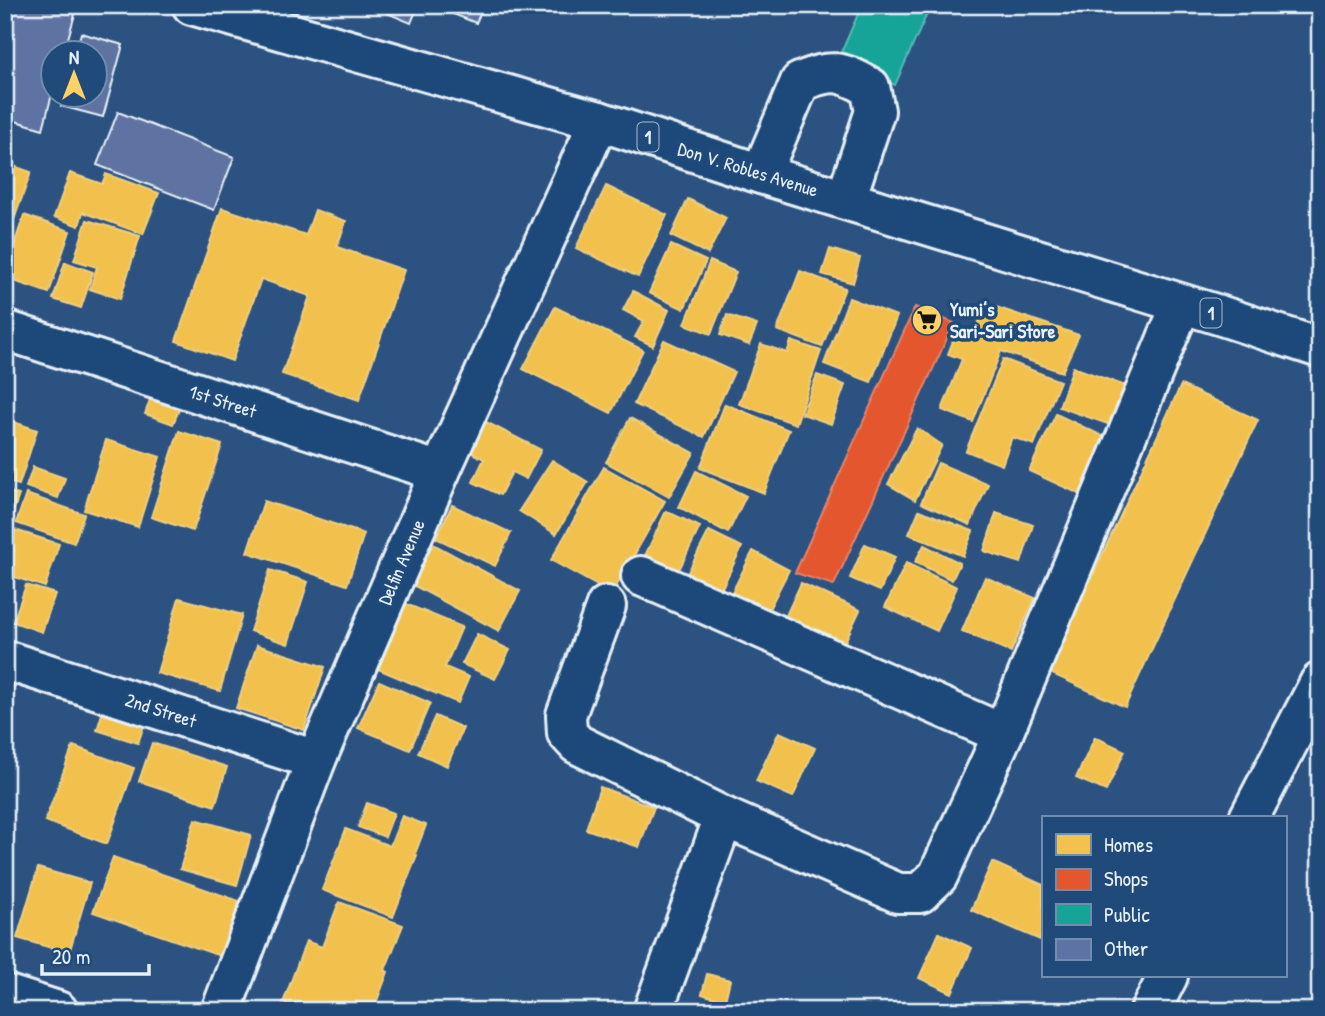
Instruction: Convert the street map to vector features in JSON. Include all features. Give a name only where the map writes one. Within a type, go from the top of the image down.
[{"type":"street","name":"Don V. Robles Avenue","points":[[192,5],[599,121],[1181,305]]},
{"type":"street","points":[[761,174],[800,82],[825,72],[847,74],[870,87],[875,111],[846,200]]},
{"type":"street","name":"Delfin Avenue","points":[[221,1011],[316,760],[440,472],[599,121]]},
{"type":"street","points":[[606,606],[566,715],[567,733],[577,744],[724,817],[898,893],[920,893],[938,876],[1003,734],[1181,305]]},
{"type":"street","name":"1","points":[[1181,305],[1320,348]]},
{"type":"street","name":"1st Street","points":[[5,330],[440,472]]},
{"type":"street","points":[[641,576],[1003,734]]},
{"type":"street","name":"2nd Street","points":[[5,660],[316,760]]},
{"type":"street","points":[[1250,816],[1320,682]]},
{"type":"street","points":[[653,1011],[724,817]]},
{"type":"street","points":[[1150,1011],[1167,978]]},
{"type":"street","points":[[5,994],[58,1011]]},
{"type":"building: Homes","points":[[5,163],[31,172],[5,245]]},
{"type":"building: Homes","points":[[70,173],[102,184],[106,174],[159,193],[143,234],[83,212],[79,226],[54,217]]},
{"type":"building: Homes","points":[[606,186],[667,215],[638,277],[576,248]]},
{"type":"building: Homes","points":[[688,199],[726,218],[708,254],[671,236]]},
{"type":"building: Homes","points":[[222,208],[306,235],[315,210],[346,221],[337,247],[404,270],[359,400],[282,374],[310,296],[261,279],[232,361],[176,341]]},
{"type":"building: Homes","points":[[24,215],[70,231],[49,293],[5,278]]},
{"type":"building: Homes","points":[[87,220],[140,236],[120,299],[90,289],[97,267],[74,260]]},
{"type":"building: Homes","points":[[671,245],[706,261],[684,309],[649,293]]},
{"type":"building: Homes","points":[[830,249],[860,258],[853,283],[822,274]]},
{"type":"building: Homes","points":[[710,261],[736,272],[711,334],[685,324]]},
{"type":"building: Homes","points":[[65,262],[93,272],[81,308],[53,299]]},
{"type":"building: Homes","points":[[800,271],[845,288],[822,347],[777,330]]},
{"type":"building: Homes","points":[[633,291],[669,310],[653,346],[635,337],[644,321],[623,310]]},
{"type":"building: Homes","points":[[849,298],[897,316],[871,382],[824,364]]},
{"type":"building: Homes","points":[[987,304],[1079,335],[1062,372],[1001,351],[973,422],[942,410],[962,359],[948,354],[958,328],[973,334]]},
{"type":"building: Homes","points":[[555,307],[643,350],[611,413],[523,369]]},
{"type":"building: Homes","points":[[727,315],[757,325],[749,345],[720,335]]},
{"type":"building: Homes","points":[[664,340],[734,372],[704,437],[634,404]]},
{"type":"building: Homes","points":[[791,341],[821,351],[796,424],[739,404],[761,344],[787,353]]},
{"type":"building: Homes","points":[[1003,359],[1060,381],[1034,445],[1012,437],[1002,465],[966,451]]},
{"type":"building: Homes","points":[[1073,367],[1137,390],[1122,429],[1059,407]]},
{"type":"building: Homes","points":[[817,375],[845,385],[831,424],[802,414]]},
{"type":"building: Homes","points":[[1181,385],[1258,420],[1125,707],[1048,672]]},
{"type":"building: Homes","points":[[152,394],[181,405],[173,424],[145,414]]},
{"type":"building: Homes","points":[[725,404],[789,430],[764,493],[700,468]]},
{"type":"building: Homes","points":[[1056,414],[1113,441],[1086,497],[1029,471]]},
{"type":"building: Homes","points":[[630,418],[694,453],[669,497],[606,462]]},
{"type":"building: Homes","points":[[5,419],[37,430],[19,485],[5,481]]},
{"type":"building: Homes","points":[[486,422],[541,450],[526,479],[512,472],[500,495],[473,482],[484,459],[471,452]]},
{"type":"building: Homes","points":[[917,428],[942,445],[915,500],[888,484]]},
{"type":"building: Homes","points":[[179,431],[222,445],[193,531],[151,517]]},
{"type":"building: Homes","points":[[106,440],[160,457],[138,527],[84,510]]},
{"type":"building: Homes","points":[[552,460],[588,482],[556,534],[519,511]]},
{"type":"building: Homes","points":[[938,463],[988,484],[970,525],[921,503]]},
{"type":"building: Homes","points":[[33,467],[65,478],[58,498],[26,487]]},
{"type":"building: Homes","points":[[604,467],[665,501],[612,594],[551,560]]},
{"type":"building: Homes","points":[[696,471],[746,496],[728,533],[679,507]]},
{"type":"building: Homes","points":[[5,490],[19,495],[9,524],[5,522]]},
{"type":"building: Homes","points":[[26,494],[84,514],[74,543],[16,523]]},
{"type":"building: Homes","points":[[264,501],[364,534],[347,585],[247,552]]},
{"type":"building: Homes","points":[[452,505],[511,533],[495,566],[436,538]]},
{"type":"building: Homes","points":[[919,510],[973,531],[963,556],[909,534]]},
{"type":"building: Homes","points":[[666,511],[700,527],[676,576],[643,560]]},
{"type":"building: Homes","points":[[996,513],[1033,525],[1021,563],[984,551]]},
{"type":"building: Homes","points":[[15,530],[59,544],[45,587],[5,574],[5,559]]},
{"type":"building: Homes","points":[[709,531],[742,547],[717,598],[683,582]]},
{"type":"building: Homes","points":[[433,544],[520,591],[499,631],[411,584]]},
{"type":"building: Homes","points":[[865,544],[895,557],[880,591],[850,578]]},
{"type":"building: Homes","points":[[924,545],[960,563],[952,580],[915,562]]},
{"type":"building: Homes","points":[[753,551],[789,570],[765,617],[729,598]]},
{"type":"building: Homes","points":[[906,563],[957,587],[937,631],[885,607]]},
{"type":"building: Homes","points":[[270,570],[308,582],[288,644],[250,631]]},
{"type":"building: Homes","points":[[985,577],[1035,598],[1011,652],[962,631]]},
{"type":"building: Homes","points":[[801,583],[860,610],[841,650],[782,624]]},
{"type":"building: Homes","points":[[26,585],[55,594],[42,632],[13,622]]},
{"type":"building: Homes","points":[[179,598],[242,615],[220,691],[157,673]]},
{"type":"building: Homes","points":[[406,604],[462,627],[445,667],[469,677],[458,703],[378,669]]},
{"type":"building: Homes","points":[[477,634],[510,650],[495,679],[462,664]]},
{"type":"building: Homes","points":[[257,645],[325,667],[304,730],[236,708]]},
{"type":"building: Homes","points":[[379,681],[430,703],[410,750],[358,728]]},
{"type":"building: Homes","points":[[5,682],[14,685],[5,713]]},
{"type":"building: Homes","points":[[104,707],[146,720],[138,743],[97,730]]},
{"type":"building: Homes","points":[[435,716],[463,728],[447,766],[418,753]]},
{"type":"building: Homes","points":[[779,732],[815,748],[793,797],[756,781]]},
{"type":"building: Homes","points":[[1095,737],[1125,751],[1106,791],[1076,778]]},
{"type":"building: Homes","points":[[152,743],[227,767],[215,806],[139,781]]},
{"type":"building: Homes","points":[[73,746],[134,768],[107,844],[45,821]]},
{"type":"building: Homes","points":[[600,787],[654,807],[639,847],[586,829]]},
{"type":"building: Homes","points":[[367,803],[394,813],[385,837],[358,827]]},
{"type":"building: Homes","points":[[402,816],[426,825],[393,917],[322,890],[346,829],[390,846]]},
{"type":"building: Homes","points":[[195,819],[251,835],[237,885],[180,869]]},
{"type":"building: Homes","points":[[113,857],[245,903],[226,958],[93,912]]},
{"type":"building: Homes","points":[[992,862],[1042,885],[1040,940],[971,910]]},
{"type":"building: Homes","points":[[38,868],[90,883],[69,953],[17,938]]},
{"type":"building: Homes","points":[[339,902],[403,925],[385,970],[388,972],[373,1011],[302,1011],[283,1003],[306,941],[322,947]]},
{"type":"building: Homes","points":[[939,933],[972,948],[952,993],[919,978]]},
{"type":"building: Homes","points":[[707,974],[730,980],[725,1001],[702,994]]},
{"type":"building: Shops","points":[[915,307],[954,323],[834,585],[795,573]]},
{"type":"building: Public","points":[[862,5],[931,5],[895,85],[838,60]]},
{"type":"building: Other","points":[[15,5],[57,5],[76,11],[68,38],[38,38],[38,108],[48,108],[43,129],[5,118],[5,40]]},
{"type":"building: Other","points":[[390,5],[426,5],[425,9],[418,6],[411,23],[387,13]]},
{"type":"building: Other","points":[[451,5],[484,5],[476,23],[448,12]]},
{"type":"building: Other","points":[[81,33],[98,38],[80,38]]},
{"type":"building: Other","points":[[108,41],[123,45],[108,99]]},
{"type":"building: Other","points":[[69,108],[106,108],[103,117]]},
{"type":"building: Other","points":[[118,112],[234,157],[214,210],[97,165]]},
{"type":"place","name":"Yumi’s Sari-Sari Store","points":[[927,320]]}]
